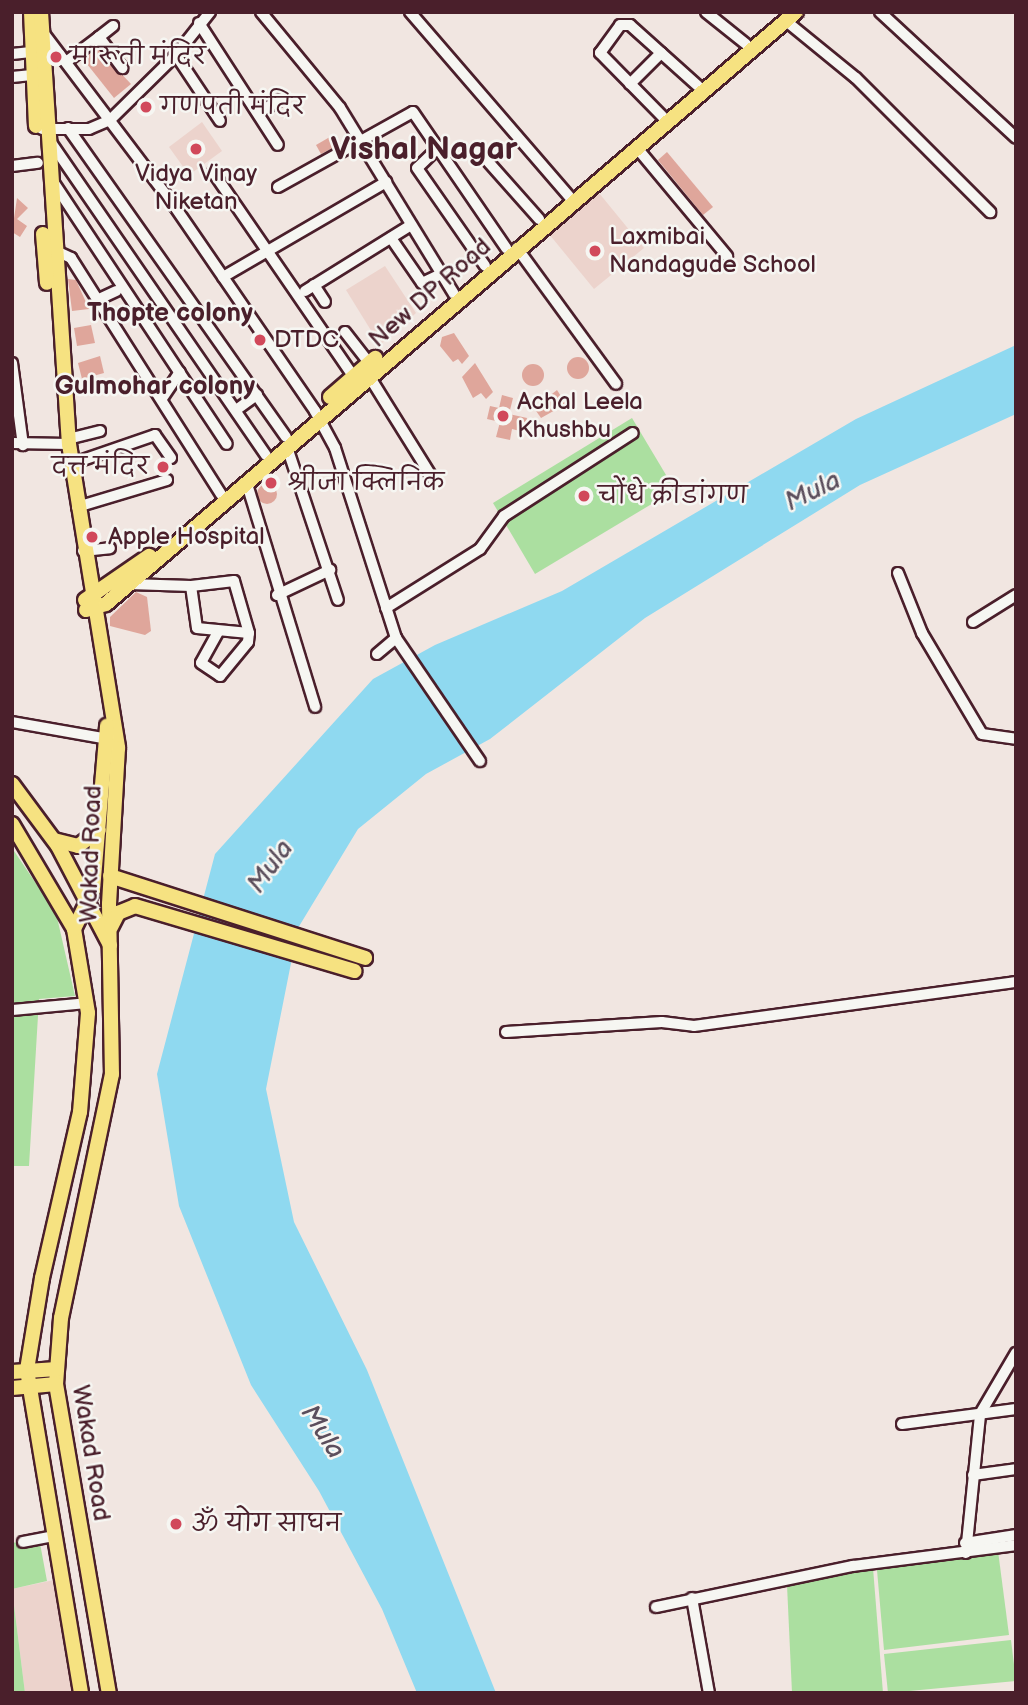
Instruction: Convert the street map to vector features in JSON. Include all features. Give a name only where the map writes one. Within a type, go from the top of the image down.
[{"type":"main road","name":"Wakad Road","points":[[31,12],[36,29],[42,131],[38,163],[66,442],[108,738],[93,914],[76,935],[87,1003],[80,1112],[38,1296],[27,1370],[81,1693]]},
{"type":"main road","name":"Wakad Road","points":[[41,12],[31,52],[32,75],[48,176],[66,442],[89,604],[118,748],[110,876],[112,1074],[61,1318],[56,1384],[109,1693]]},
{"type":"main road","name":"New DP Road","points":[[89,604],[129,584],[247,484],[317,415],[746,44],[788,15]]},
{"type":"main road","name":"New DP Road","points":[[317,415],[353,376],[369,370],[485,266],[512,248],[538,219],[637,148],[788,15]]},
{"type":"main road","name":"New DP Road","points":[[89,604],[266,455],[287,442]]},
{"type":"main road","points":[[12,784],[53,839],[111,946]]},
{"type":"main road","points":[[12,824],[76,935],[110,893]]},
{"type":"main road","points":[[53,839],[78,846],[99,830]]},
{"type":"main road","points":[[110,876],[365,958]]},
{"type":"main road","points":[[110,930],[118,913],[135,906],[355,971]]},
{"type":"main road","points":[[12,1372],[57,1369]]},
{"type":"main road","points":[[12,1388],[56,1384]]},
{"type":"street","points":[[209,12],[176,55],[110,120],[100,127],[42,131],[266,455]]},
{"type":"street","points":[[261,12],[296,51],[362,142],[454,294]]},
{"type":"street","points":[[410,12],[570,198]]},
{"type":"street","points":[[706,12],[746,44]]},
{"type":"street","points":[[880,12],[1016,138]]},
{"type":"street","points":[[788,15],[856,78],[990,212]]},
{"type":"street","points":[[199,23],[278,145]]},
{"type":"street","points":[[663,117],[600,53],[620,25],[630,25],[698,86]]},
{"type":"street","points":[[66,62],[113,26]]},
{"type":"street","points":[[36,29],[66,62],[110,120],[223,277],[317,415],[335,448],[399,643],[480,761]]},
{"type":"street","points":[[99,37],[122,68]]},
{"type":"street","points":[[12,54],[31,52]]},
{"type":"street","points":[[630,84],[661,53]]},
{"type":"street","points":[[176,55],[220,121]]},
{"type":"street","points":[[12,77],[32,75]]},
{"type":"street","points":[[258,113],[280,100]]},
{"type":"street","points":[[278,187],[413,112],[616,384]]},
{"type":"street","points":[[68,128],[257,395],[287,442],[338,600]]},
{"type":"street","points":[[439,147],[418,161],[417,167],[485,266]]},
{"type":"street","points":[[476,148],[538,219]]},
{"type":"street","points":[[637,148],[727,256]]},
{"type":"street","points":[[12,166],[38,163]]},
{"type":"street","points":[[213,172],[353,376]]},
{"type":"street","points":[[48,176],[227,444]]},
{"type":"street","points":[[223,277],[386,182]]},
{"type":"street","points":[[325,302],[309,288],[411,225]]},
{"type":"street","points":[[391,238],[422,284],[441,274]]},
{"type":"street","points":[[54,250],[71,258],[163,397],[221,494]]},
{"type":"street","points":[[99,299],[116,290]]},
{"type":"street","points":[[345,332],[435,482]]},
{"type":"street","points":[[12,363],[18,444],[66,442],[100,431]]},
{"type":"street","points":[[163,397],[180,372]]},
{"type":"street","points":[[236,410],[257,395]]},
{"type":"street","points":[[386,608],[480,549],[504,516],[633,433]]},
{"type":"street","points":[[71,464],[155,435],[171,458]]},
{"type":"street","points":[[77,507],[167,480]]},
{"type":"street","points":[[247,484],[277,595],[314,707]]},
{"type":"street","points":[[83,551],[110,548]]},
{"type":"street","points":[[277,595],[330,570]]},
{"type":"street","points":[[898,573],[922,633],[982,734],[1016,739]]},
{"type":"street","points":[[129,584],[191,586],[234,581],[249,633],[248,642],[220,676],[201,663],[218,632]]},
{"type":"street","points":[[191,586],[197,628],[249,633]]},
{"type":"street","points":[[972,622],[1016,595]]},
{"type":"street","points":[[377,654],[399,643]]},
{"type":"street","points":[[12,722],[108,738]]},
{"type":"street","points":[[506,1032],[662,1022],[694,1026],[1016,982]]},
{"type":"street","points":[[12,1010],[87,1003]]},
{"type":"street","points":[[966,1548],[979,1414],[1011,1370],[1016,1353]]},
{"type":"street","points":[[902,1424],[1016,1409]]},
{"type":"street","points":[[973,1475],[1016,1469]]},
{"type":"street","points":[[656,1607],[853,1566],[966,1548],[1016,1535]]},
{"type":"street","points":[[23,1542],[53,1536]]},
{"type":"street","points":[[966,1548],[1016,1545]]},
{"type":"street","points":[[692,1598],[709,1693]]},
{"type":"shaded area","name":"Vidya Vinay Niketan","points":[[202,122],[222,151],[189,175],[169,147]]},
{"type":"shaded area","points":[[599,193],[644,248],[594,289],[549,234]]},
{"type":"shaded area","points":[[385,266],[416,313],[380,345],[346,290]]},
{"type":"shaded area","points":[[54,1580],[72,1693],[25,1693],[12,1589]]},
{"type":"green space","name":"चोंधे क्रीडांगण","points":[[632,418],[675,490],[535,574],[493,503]]},
{"type":"green space","points":[[12,848],[56,913],[75,996],[39,999],[29,1166],[12,1166]]},
{"type":"green space","points":[[39,1538],[47,1581],[12,1589],[12,1543]]},
{"type":"green space","points":[[998,1551],[1009,1635],[884,1650],[877,1570]]},
{"type":"green space","points":[[873,1568],[883,1693],[792,1693],[787,1585]]},
{"type":"green space","points":[[12,1589],[25,1693],[12,1693]]},
{"type":"green space","points":[[1011,1640],[1016,1681],[888,1693],[884,1654]]},
{"type":"water","name":"Mula","points":[[1016,345],[1016,414],[860,485],[645,618],[490,739],[426,774],[358,829],[298,928],[266,1089],[294,1222],[367,1370],[496,1693],[417,1693],[382,1609],[319,1491],[251,1385],[179,1206],[157,1074],[215,854],[373,679],[435,645],[562,591],[856,419]]},
{"type":"building","points":[[97,48],[131,84],[114,98],[83,59]]},
{"type":"building","points":[[335,134],[340,144],[321,154],[316,145]]},
{"type":"building","points":[[667,152],[713,207],[703,215],[658,160]]},
{"type":"building","points":[[17,198],[28,208],[17,219],[27,226],[20,237],[12,232]]},
{"type":"building","points":[[68,279],[76,280],[89,309],[72,311]]},
{"type":"building","points":[[91,325],[95,343],[77,346],[74,328]]},
{"type":"building","name":"Achal Leela Khushbu","points":[[454,333],[469,356],[462,364],[458,359],[453,362],[440,346],[442,337]]},
{"type":"building","points":[[100,356],[104,373],[82,379],[78,363]]},
{"type":"building","points":[[578,357],[586,360],[589,368],[586,376],[578,379],[570,376],[567,368],[570,360]]},
{"type":"building","name":"Achal Leela Khushbu","points":[[475,363],[493,392],[486,399],[481,393],[473,398],[462,377]]},
{"type":"building","points":[[533,364],[541,367],[544,375],[541,383],[533,386],[525,383],[522,375],[525,367]]},
{"type":"building","points":[[557,390],[566,404],[541,418],[534,408]]},
{"type":"building","name":"Achal Leela Khushbu","points":[[502,395],[513,398],[509,414],[527,418],[524,432],[512,429],[510,440],[496,437],[500,422],[487,419],[490,406],[499,408]]},
{"type":"building","points":[[267,484],[274,487],[277,494],[274,501],[267,504],[260,501],[257,494],[260,487]]},
{"type":"building","points":[[136,592],[147,597],[151,631],[145,635],[110,626],[110,617]]},
{"type":"place","name":"मारूती मंदिर","points":[[56,57]]},
{"type":"place","name":"गणपती मंदिर","points":[[146,107]]},
{"type":"place","name":"Vidya Vinay Niketan","points":[[196,149]]},
{"type":"place","name":"Laxmibai Nandagude School","points":[[595,251]]},
{"type":"place","name":"DTDC","points":[[260,340]]},
{"type":"place","name":"Achal Leela Khushbu","points":[[503,416]]},
{"type":"place","name":"दत्त मंदिर","points":[[163,467]]},
{"type":"place","name":"श्रीजा क्लिनिक","points":[[271,483]]},
{"type":"place","name":"चोंधे क्रीडांगण","points":[[584,496]]},
{"type":"place","name":"Apple Hospital","points":[[92,537]]},
{"type":"place","name":"ॐ योग साघन","points":[[176,1524]]},
{"type":"district","name":"Vishal Nagar","points":[[424,150]]},
{"type":"district","name":"Thopte colony","points":[[170,314]]},
{"type":"district","name":"Gulmohar colony","points":[[155,387]]}]
